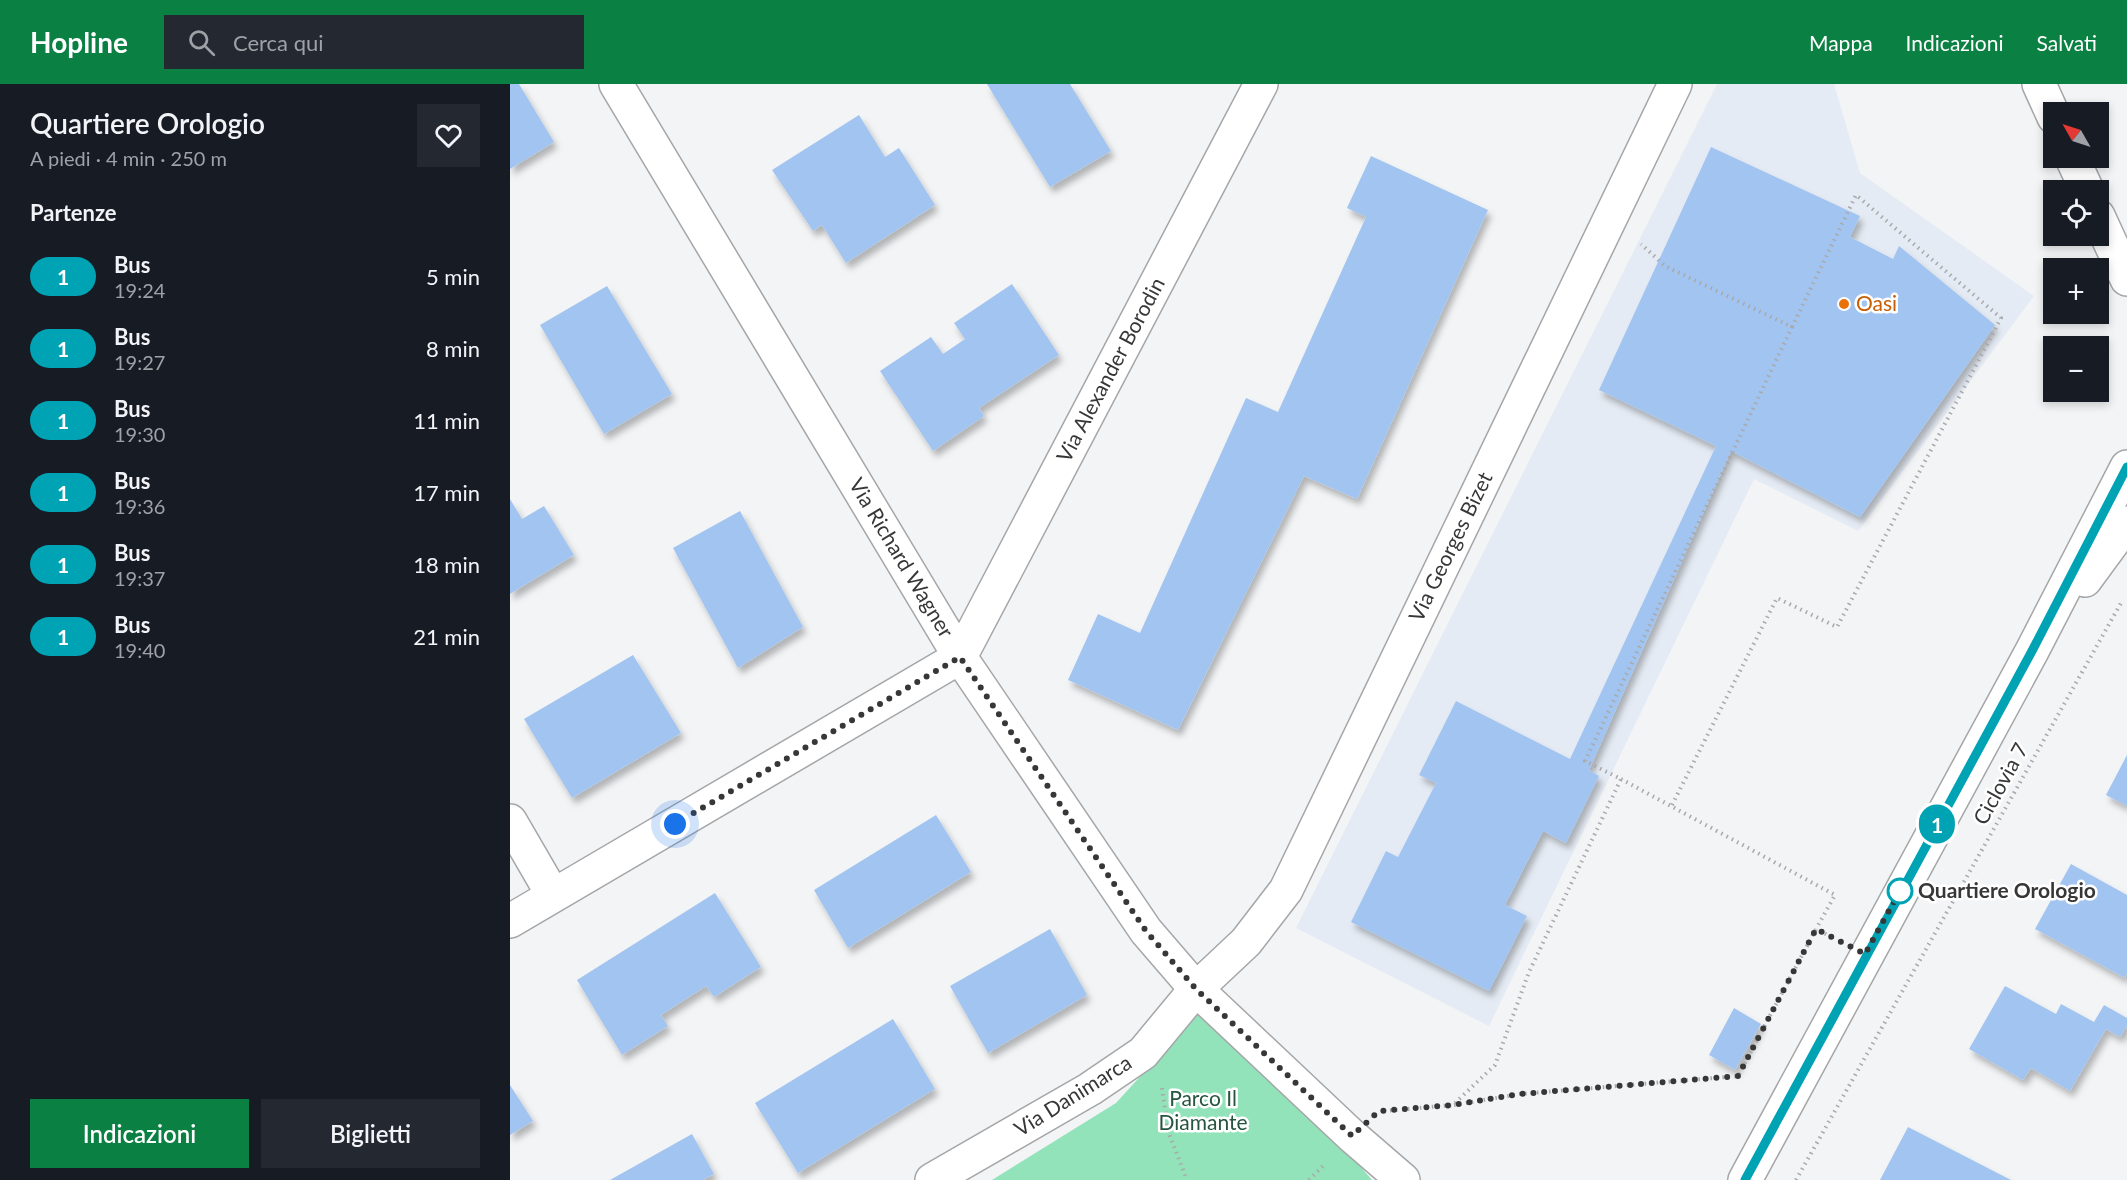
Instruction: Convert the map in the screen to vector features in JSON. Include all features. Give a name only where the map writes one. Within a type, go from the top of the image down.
[{"type":"street","name":"Via Richard Wagner","points":[[616,84],[960,657],[1146,931],[1196,989],[1352,1136],[1403,1180]]},
{"type":"street","name":"Via Alexander Borodin","points":[[960,657],[1261,84]]},
{"type":"street","name":"Via Georges Bizet","points":[[1196,989],[1245,942],[1286,890],[1675,84]]},
{"type":"street","points":[[2039,84],[2047,102]]},
{"type":"street","points":[[2109,240],[2127,279]]},
{"type":"street","points":[[1745,1180],[1865,954],[2032,651],[2127,467]]},
{"type":"street","points":[[2032,651],[2127,523]]},
{"type":"street","points":[[510,921],[960,657]]},
{"type":"street","points":[[510,821],[553,896]]},
{"type":"street","name":"Via Danimarca","points":[[932,1180],[1090,1089],[1143,1053],[1196,989]]},
{"type":"path","points":[[1352,1136],[1379,1111],[1453,1105],[1520,1094],[1738,1076],[1834,895],[1672,805],[1585,761],[1856,195],[2001,318],[1837,627],[1777,598],[1672,805]]},
{"type":"path","points":[[1611,218],[1665,266],[1792,327]]},
{"type":"path","name":"Ciclovia 7","points":[[1796,1180],[2121,602]]},
{"type":"path","points":[[1453,1105],[1495,1065],[1529,972],[1621,779]]},
{"type":"path","points":[[1816,929],[1910,977]]},
{"type":"path","points":[[1143,1053],[1163,1089],[1168,1131],[1187,1180]]},
{"type":"shaded area","points":[[1717,84],[1834,84],[1860,173],[2034,296],[1858,531],[1754,479],[1489,1026],[1296,928]]},
{"type":"green space","name":"Parco Il Diamante","points":[[1199,1012],[1334,1136],[1372,1180],[992,1180],[1116,1103]]},
{"type":"building","points":[[510,84],[519,84],[554,142],[510,169]]},
{"type":"building","points":[[987,84],[1070,84],[1111,151],[1050,187]]},
{"type":"building","points":[[859,115],[885,157],[899,148],[935,205],[846,263],[822,225],[813,231],[772,170]]},
{"type":"building","points":[[1711,147],[1860,216],[1850,237],[1893,259],[1899,246],[1995,325],[1860,517],[1731,451],[1589,770],[1599,776],[1566,843],[1543,831],[1505,905],[1527,916],[1489,991],[1351,922],[1386,851],[1398,857],[1436,783],[1419,775],[1456,701],[1570,759],[1716,446],[1599,390]]},
{"type":"building","points":[[1371,156],[1488,210],[1357,499],[1304,476],[1178,730],[1068,680],[1098,614],[1140,633],[1246,398],[1278,412],[1366,217],[1347,208]]},
{"type":"building","points":[[1012,284],[1059,355],[979,408],[984,416],[933,451],[880,371],[931,337],[943,354],[965,339],[954,323]]},
{"type":"building","points":[[607,286],[672,394],[604,434],[540,325]]},
{"type":"building","points":[[510,499],[522,519],[544,506],[574,555],[510,594]]},
{"type":"building","points":[[740,511],[803,627],[738,668],[673,548]]},
{"type":"building","points":[[633,655],[681,733],[572,798],[524,719]]},
{"type":"building","points":[[2127,755],[2127,806],[2106,795]]},
{"type":"building","points":[[936,815],[971,872],[848,948],[814,890]]},
{"type":"building","points":[[2071,864],[2127,895],[2127,973],[2125,978],[2035,929]]},
{"type":"building","points":[[715,893],[761,967],[714,997],[706,986],[661,1015],[668,1026],[622,1055],[577,980]]},
{"type":"building","points":[[1050,929],[1087,995],[988,1053],[950,986]]},
{"type":"building","points":[[2005,986],[2056,1014],[2061,1004],[2094,1022],[2104,1005],[2127,1018],[2127,1026],[2120,1037],[2106,1029],[2070,1091],[2031,1068],[2023,1080],[1969,1049]]},
{"type":"building","points":[[1734,1008],[1761,1024],[1735,1070],[1709,1055]]},
{"type":"building","points":[[893,1019],[935,1089],[798,1173],[755,1103]]},
{"type":"building","points":[[510,1085],[533,1121],[510,1135]]},
{"type":"building","points":[[1908,1127],[2011,1180],[1880,1180]]},
{"type":"building","points":[[692,1134],[714,1174],[703,1180],[610,1180]]},
{"type":"bus line","name":"1","points":[[1745,1180],[1865,954],[2032,651],[2101,513],[2127,467]]},
{"type":"place","name":"Oasi","points":[[1844,304]]},
{"type":"place","name":"Quartiere Orologio","points":[[1900,891]]},
{"type":"route","points":[[675,824],[960,657],[1146,931],[1196,989],[1352,1136],[1379,1111],[1453,1105],[1520,1094],[1738,1076],[1816,929],[1865,954],[1900,891]]}]
